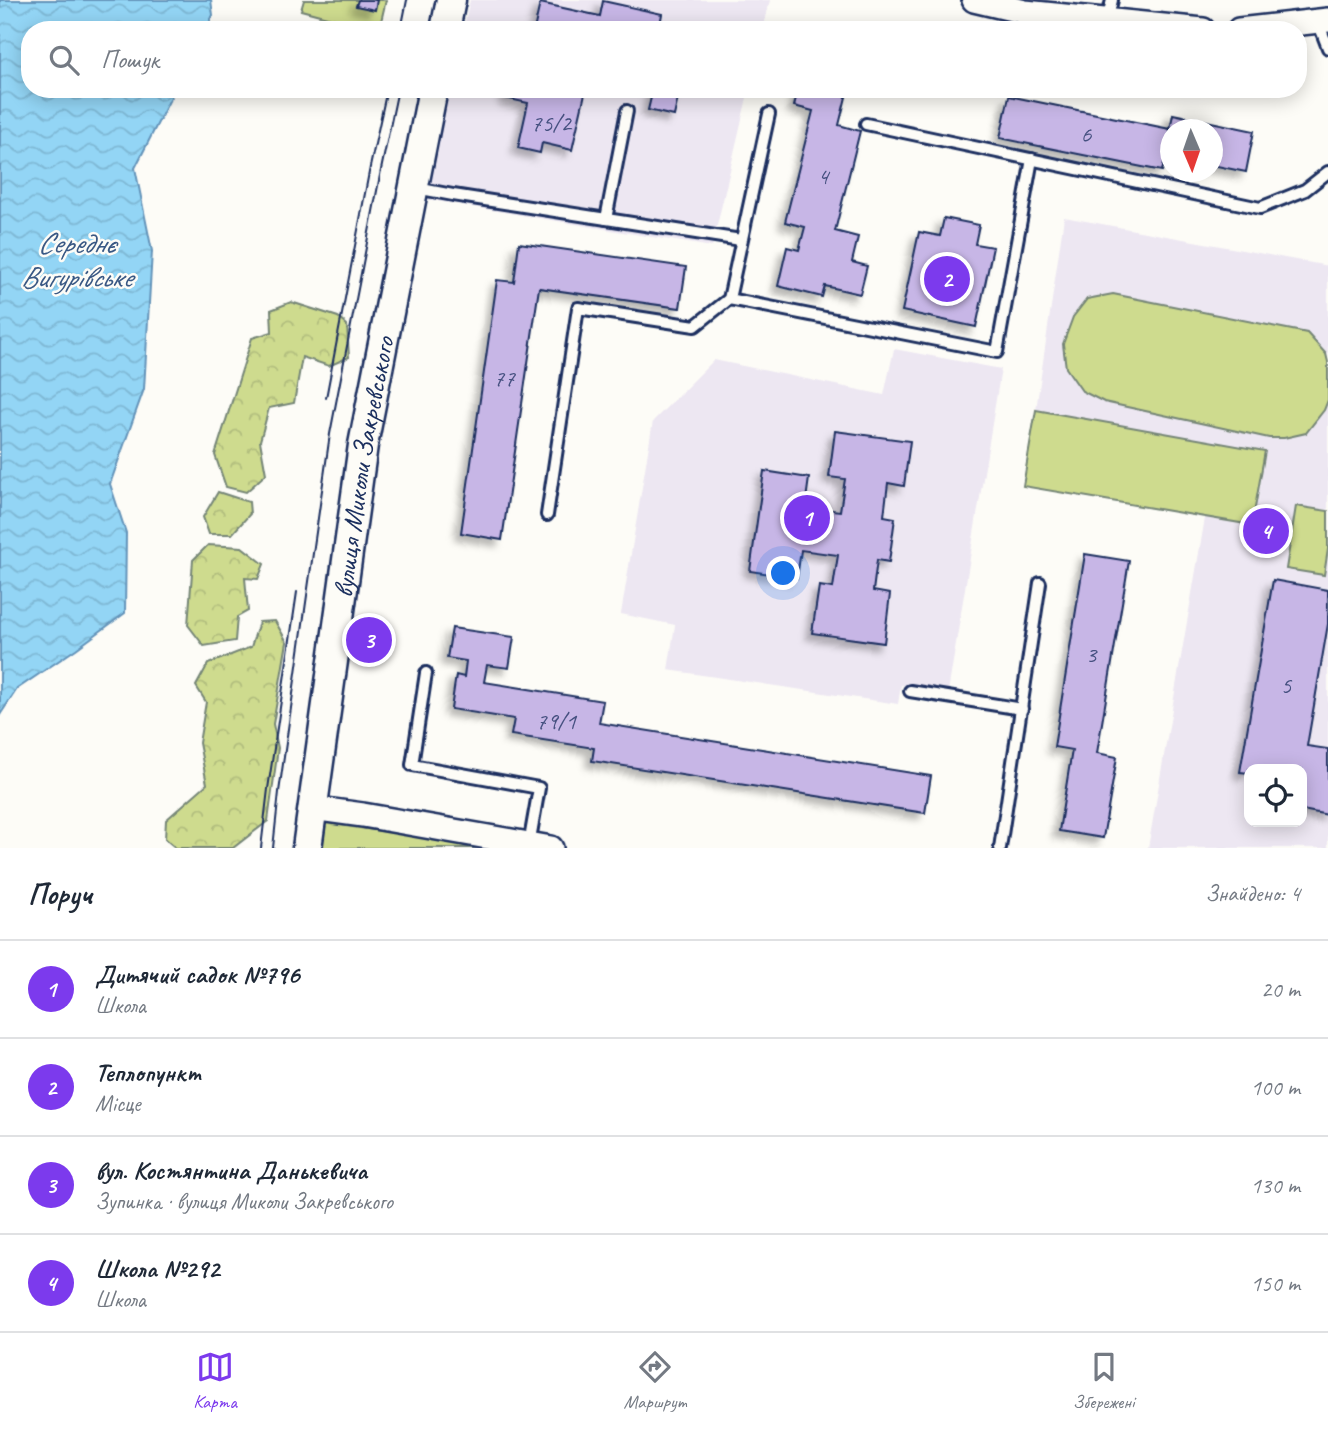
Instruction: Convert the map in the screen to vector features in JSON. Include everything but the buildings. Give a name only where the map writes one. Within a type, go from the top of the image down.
[{"type":"street","points":[[446,21],[451,0]]},
{"type":"street","points":[[974,0],[1026,12],[1109,11],[1158,21]]},
{"type":"street","name":"вулиця Миколи Закревського","points":[[307,848],[363,445],[431,98]]},
{"type":"street","points":[[312,808],[540,846]]},
{"type":"lane","points":[[1323,21],[1328,48]]},
{"type":"lane","points":[[606,219],[626,111]]},
{"type":"lane","points":[[547,515],[578,308],[695,326],[729,299],[769,114]]},
{"type":"lane","points":[[866,124],[1260,208],[1305,190],[1328,172]]},
{"type":"lane","points":[[729,299],[996,352],[1032,159]]},
{"type":"lane","points":[[414,187],[741,240]]},
{"type":"lane","points":[[1000,848],[1040,583]]},
{"type":"lane","points":[[426,673],[412,765],[539,788],[540,846]]},
{"type":"lane","points":[[910,691],[1021,709]]},
{"type":"shaded area","points":[[470,0],[770,0],[765,21],[465,21]]},
{"type":"shaded area","points":[[448,98],[747,98],[712,247],[425,199]]},
{"type":"shaded area","points":[[1064,217],[1328,266],[1328,848],[1148,848],[1205,518],[1023,486]]},
{"type":"shaded area","points":[[894,349],[1001,369],[948,692],[901,685],[898,704],[668,670],[675,625],[621,614],[653,421],[714,360],[884,395]]},
{"type":"green space","points":[[304,0],[386,0],[381,21],[342,21],[301,10]]},
{"type":"green space","points":[[1113,294],[1307,333],[1326,354],[1328,362],[1328,400],[1324,410],[1306,433],[1269,438],[1104,402],[1082,391],[1066,368],[1063,344],[1073,317],[1087,299]]},
{"type":"green space","points":[[291,302],[338,317],[347,325],[349,357],[329,366],[302,357],[294,403],[269,408],[260,441],[266,474],[246,492],[226,487],[215,455],[252,338],[272,332],[271,310]]},
{"type":"green space","points":[[1036,410],[1265,451],[1252,525],[1023,486]]},
{"type":"green space","points":[[218,492],[249,502],[250,514],[232,534],[209,534],[203,517]]},
{"type":"green space","points":[[1296,506],[1328,511],[1328,549],[1324,575],[1286,569]]},
{"type":"green space","points":[[208,545],[242,547],[264,564],[258,579],[245,578],[248,611],[237,617],[235,641],[204,646],[188,625],[193,560]]},
{"type":"green space","points":[[275,621],[287,642],[273,724],[278,748],[268,821],[233,848],[176,848],[165,839],[166,820],[207,784],[199,743],[206,702],[196,686],[208,664],[251,647],[259,622]]},
{"type":"green space","points":[[324,823],[504,848],[321,848]]},
{"type":"water","name":"Середнє Вигурівське","points":[[0,0],[211,0],[213,15],[210,21],[21,21],[21,98],[170,98],[135,168],[152,251],[144,389],[110,484],[126,533],[125,613],[17,689],[0,715]]},
{"type":"tram line","points":[[403,21],[407,0]]},
{"type":"tram line","points":[[326,398],[385,98]]},
{"type":"tram line","points":[[273,848],[330,434],[396,98]]},
{"type":"tram line","points":[[261,848],[297,592]]},
{"type":"place","name":"Теплопункт","points":[[947,279]]},
{"type":"place","name":"Дитячий садок №796","points":[[807,518]]},
{"type":"place","name":"Школа №292","points":[[1266,531]]},
{"type":"place","name":"вул. Костянтина Данькевича","points":[[369,640]]}]
